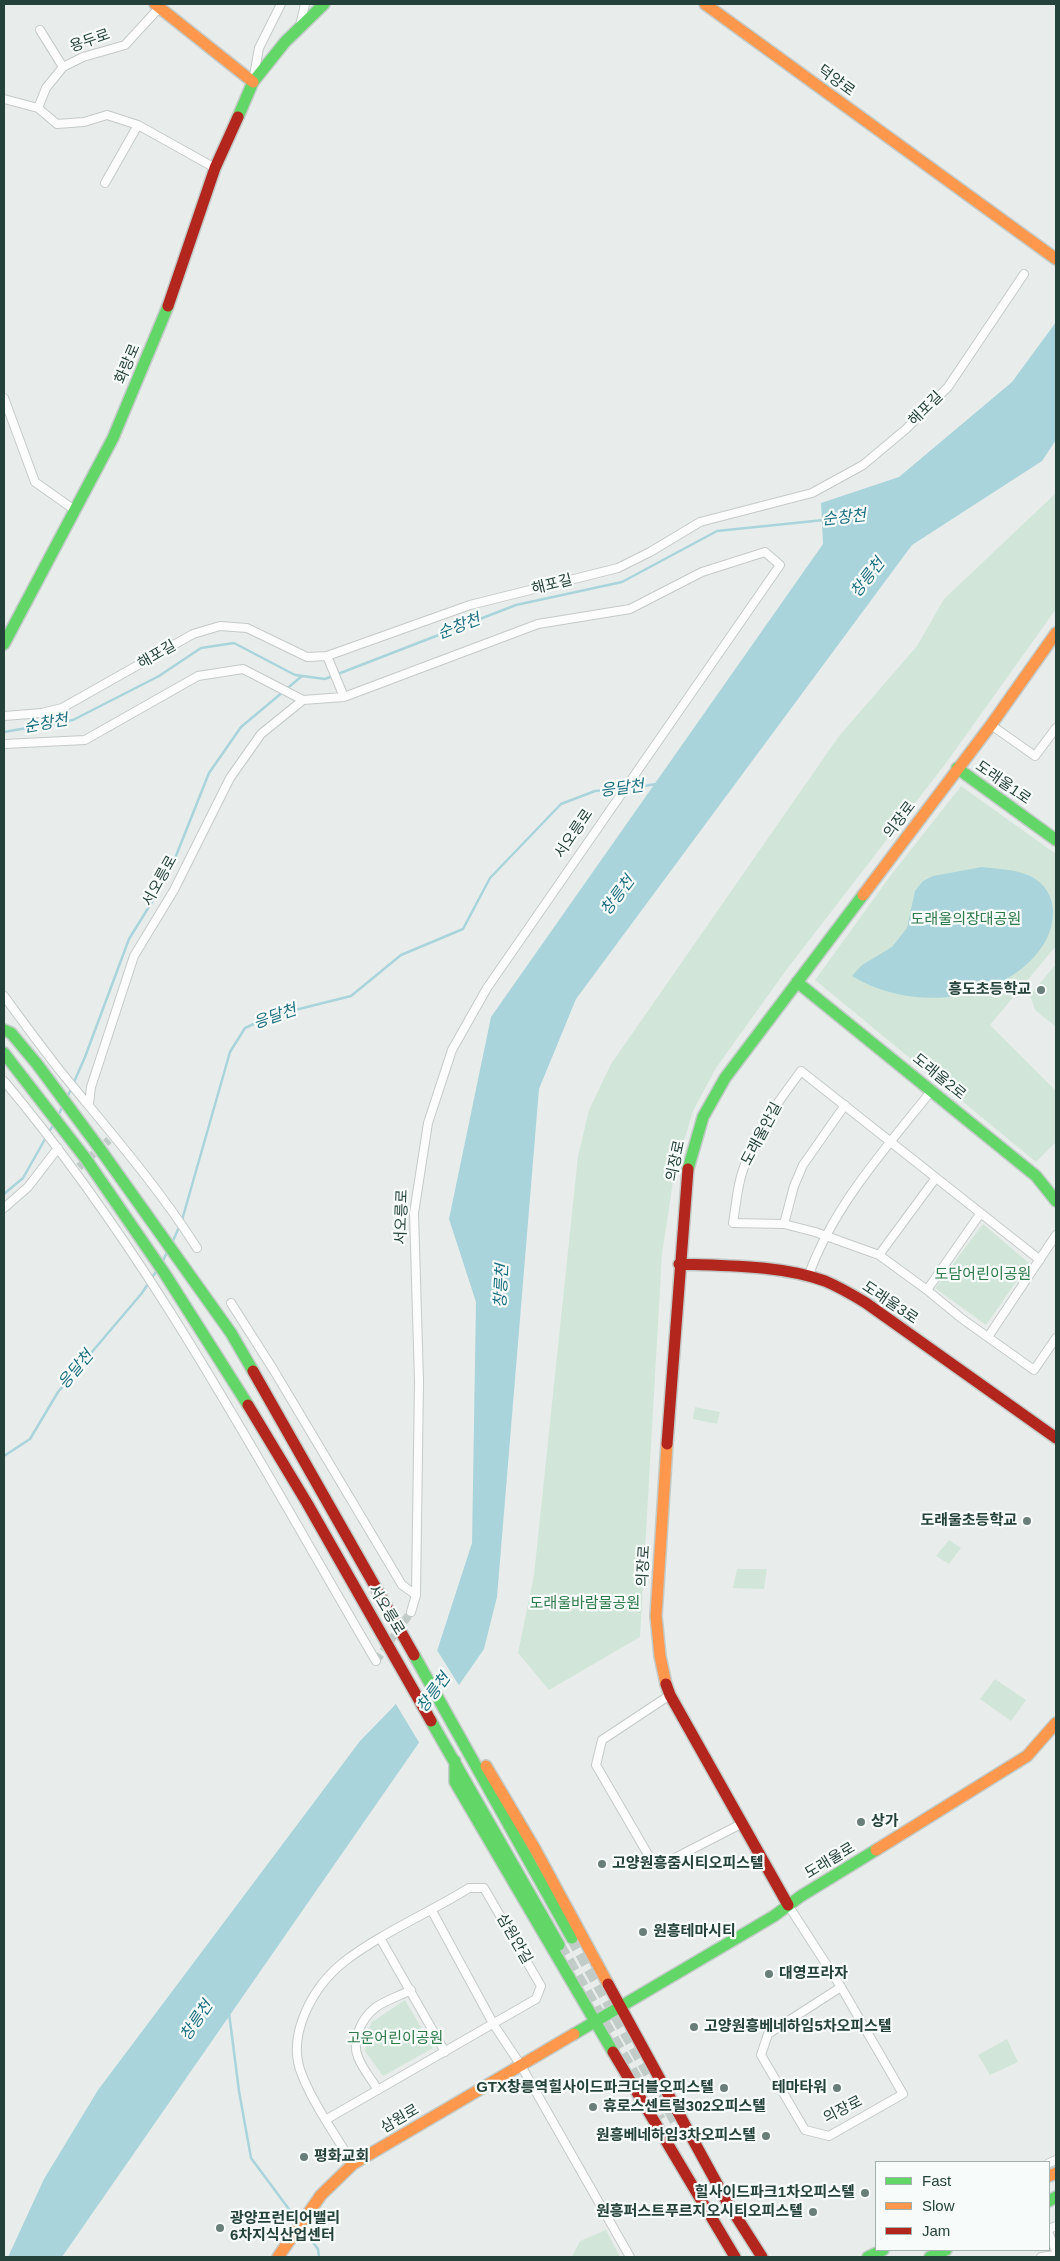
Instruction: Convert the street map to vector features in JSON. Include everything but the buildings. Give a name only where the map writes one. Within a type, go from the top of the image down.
[{"type":"main road","name":"화랑로","points":[[4,644],[113,438],[161,325],[215,168],[253,82],[284,42],[324,4]]},
{"type":"main road","name":"덕양로","points":[[705,4],[1056,259]]},
{"type":"main road","name":"용두로","points":[[157,6],[253,82]]},
{"type":"main road","name":"의장로","points":[[788,1905],[670,1695],[663,1676],[657,1649],[656,1616],[679,1264],[686,1177],[691,1153],[703,1118],[725,1078],[991,725],[1056,633]]},
{"type":"main road","name":"도래울1로","points":[[957,768],[1056,840]]},
{"type":"main road","name":"도래울2로","points":[[796,982],[932,1090],[1036,1176],[1056,1201]]},
{"type":"main road","name":"서오릉로","points":[[4,1030],[11,1033],[73,1113],[231,1334],[466,1746]]},
{"type":"main road","name":"서오릉로","points":[[4,1053],[46,1104],[165,1274],[302,1494],[453,1759]]},
{"type":"main road","name":"도래울3로","points":[[679,1264],[808,1277],[823,1281],[866,1303],[1055,1434]]},
{"type":"main road","name":"도래울로","points":[[615,2010],[1010,1768],[1027,1756],[1056,1722]]},
{"type":"main road","points":[[466,1746],[572,1938]]},
{"type":"main road","points":[[466,1746],[483,1762],[535,1848],[615,2010],[727,2202],[762,2257]]},
{"type":"main road","points":[[453,1759],[559,1945]]},
{"type":"main road","points":[[453,1759],[455,1782],[594,2021],[735,2257]]},
{"type":"main road","name":"삼원로","points":[[278,2257],[307,2213],[336,2177],[353,2164],[520,2064],[615,2010]]},
{"type":"main road","points":[[868,2257],[881,2251]]},
{"type":"main road","points":[[930,2257],[944,2251]]},
{"type":"street","name":"화랑로","points":[[253,82],[259,48],[281,4]]},
{"type":"street","points":[[300,27],[305,4]]},
{"type":"street","name":"용두로","points":[[38,108],[46,88],[63,67],[83,57],[126,45],[157,6]]},
{"type":"street","points":[[40,30],[63,67]]},
{"type":"street","points":[[4,99],[38,108],[57,124],[84,122],[107,115],[138,124],[215,168]]},
{"type":"street","points":[[105,183],[138,124]]},
{"type":"street","name":"해포길","points":[[4,716],[42,713],[62,708],[193,634],[220,626],[247,628],[307,657],[329,660],[470,605],[618,568],[650,552],[700,522],[812,493],[862,465],[906,429],[948,387],[1024,274]]},
{"type":"street","points":[[4,398],[35,482],[76,511]]},
{"type":"street","name":"서오릉로","points":[[89,1104],[91,1087],[134,956],[174,890],[230,778],[261,734],[301,699],[344,697],[538,624],[630,609],[702,572],[765,552],[780,565],[487,988],[452,1050],[428,1123],[414,1213],[419,1372],[416,1595],[411,1612]]},
{"type":"street","points":[[329,660],[344,697]]},
{"type":"street","points":[[4,744],[85,740],[198,676],[243,669],[301,699]]},
{"type":"street","points":[[991,725],[1036,756],[1056,728]]},
{"type":"street","points":[[4,996],[64,1076],[89,1104],[111,1138],[171,1209],[197,1248]]},
{"type":"street","name":"도래울안길","points":[[1040,1260],[935,1179],[892,1141],[801,1070],[770,1113],[759,1132],[742,1172],[733,1223],[784,1224],[826,1236],[879,1255],[961,1318],[1034,1370],[1056,1338]]},
{"type":"street","points":[[4,1081],[76,1169],[154,1285],[376,1661]]},
{"type":"street","points":[[808,1277],[826,1236],[859,1182],[932,1090]]},
{"type":"street","points":[[784,1224],[794,1186],[803,1165],[845,1105]]},
{"type":"street","points":[[4,1208],[28,1187],[56,1145]]},
{"type":"street","points":[[879,1255],[935,1179]]},
{"type":"street","points":[[927,1290],[980,1214]]},
{"type":"street","points":[[988,1336],[1056,1235]]},
{"type":"street","points":[[232,1304],[402,1585],[416,1595]]},
{"type":"street","points":[[670,1695],[602,1740],[596,1765],[650,1858],[665,1863],[741,1824]]},
{"type":"street","name":"삼원안길","points":[[327,2119],[494,2025],[536,1999],[541,1986],[484,1888],[470,1888],[432,1911],[380,1938],[344,1961],[325,1980],[299,2027],[298,2048],[301,2074],[327,2119],[353,2164]]},
{"type":"street","name":"의장로","points":[[788,1905],[841,1987],[903,2094],[829,2136],[805,2130],[761,2055],[768,2034],[841,1987]]},
{"type":"street","points":[[432,1911],[494,2025],[520,2064],[630,2257]]},
{"type":"street","points":[[380,1938],[445,2052]]},
{"type":"street","points":[[378,2090],[357,2056],[358,2031],[364,2020],[376,2007],[411,1990]]},
{"type":"street","points":[[1050,2236],[1056,2251]]},
{"type":"street","points":[[1041,2257],[1056,2255]]},
{"type":"green space","name":"도래울바람물공원","points":[[1056,493],[1056,609],[946,763],[787,969],[716,1068],[693,1111],[674,1175],[662,1254],[640,1637],[549,1690],[518,1653],[534,1575],[578,1156],[589,1110],[611,1064],[839,736],[917,646],[944,599]]},
{"type":"green space","name":"도래울의장대공원","points":[[961,786],[1056,854],[1056,946],[990,1025],[1056,1091],[1056,1142],[1036,1162],[815,980],[891,875]]},
{"type":"green space","points":[[1056,964],[1056,1027],[1035,1010],[1030,995]]},
{"type":"green space","name":"도담어린이공원","points":[[983,1224],[1029,1263],[986,1325],[935,1288]]},
{"type":"green space","points":[[695,1407],[720,1412],[717,1424],[693,1419]]},
{"type":"green space","points":[[949,1540],[961,1548],[949,1564],[936,1556]]},
{"type":"green space","points":[[737,1569],[767,1569],[764,1589],[733,1588]]},
{"type":"green space","points":[[995,1679],[1026,1700],[1011,1721],[980,1699]]},
{"type":"green space","name":"고운어린이공원","points":[[405,2000],[433,2048],[383,2076],[365,2051],[366,2035],[372,2022]]},
{"type":"green space","points":[[1007,2039],[1018,2062],[990,2075],[978,2055]]},
{"type":"green space","points":[[606,2230],[620,2257],[572,2257],[580,2241]]},
{"type":"water","name":"창릉천","points":[[1056,322],[1056,440],[1042,461],[912,545],[576,999],[539,1089],[497,1597],[484,1649],[62,2257],[8,2257],[44,2179],[98,2090],[360,1741],[394,1706],[437,1651],[472,1543],[476,1302],[449,1219],[491,1017],[823,544],[821,503],[899,477],[1012,382]]},
{"type":"water","points":[[982,867],[1013,871],[1030,876],[1040,882],[1050,896],[1053,906],[1053,919],[1049,933],[1039,952],[1029,962],[1011,977],[990,987],[967,994],[943,997],[895,994],[852,976],[862,965],[892,947],[907,928],[915,891],[923,881],[933,876]]},
{"type":"pier","points":[[435,1647],[460,1687],[420,1744],[394,1701]]},
{"type":"waterway","name":"순창천","points":[[4,732],[73,720],[159,676],[201,648],[234,643],[295,675],[325,679],[516,605],[622,582],[717,531],[824,520]]},
{"type":"waterway","points":[[67,1098],[85,1057],[129,939],[168,876],[209,773],[241,727],[302,676]]},
{"type":"waterway","name":"응달천","points":[[627,789],[656,784]]},
{"type":"waterway","name":"응달천","points":[[182,1220],[230,1052],[245,1028],[271,1016],[351,996],[401,955],[463,929],[490,878],[561,804],[595,791],[622,789]]},
{"type":"waterway","points":[[58,1116],[63,1105]]},
{"type":"waterway","points":[[4,1194],[23,1178],[53,1125]]},
{"type":"waterway","name":"응달천","points":[[172,1243],[180,1225]]},
{"type":"waterway","name":"응달천","points":[[162,1263],[168,1250]]},
{"type":"waterway","name":"응달천","points":[[4,1456],[30,1439],[58,1392],[142,1293],[157,1270]]},
{"type":"waterway","points":[[229,2013],[239,2091],[251,2158],[297,2220]]},
{"type":"waterway","points":[[301,2227],[318,2249],[319,2257]]},
{"type":"tunnel","points":[[79,1167],[109,1140]]},
{"type":"tunnel","points":[[376,1661],[411,1612]]},
{"type":"tunnel","points":[[572,1938],[682,2132]]},
{"type":"tunnel","points":[[559,1945],[660,2120]]},
{"type":"traffic: fast","points":[[238,117],[253,82],[285,42],[324,4]]},
{"type":"traffic: fast","points":[[4,644],[113,438],[168,306]]},
{"type":"traffic: fast","points":[[957,768],[1056,840]]},
{"type":"traffic: fast","points":[[688,1169],[703,1117],[725,1078],[863,895]]},
{"type":"traffic: fast","points":[[797,982],[1036,1176],[1056,1201]]},
{"type":"traffic: fast","points":[[4,1030],[11,1033],[37,1064],[100,1149],[231,1333],[253,1371]]},
{"type":"traffic: fast","points":[[4,1053],[86,1159],[165,1274],[248,1405]]},
{"type":"traffic: fast","points":[[414,1655],[572,1938]]},
{"type":"traffic: fast","points":[[431,1721],[559,1945]]},
{"type":"traffic: fast","points":[[455,1761],[455,1782],[613,2052]]},
{"type":"traffic: fast","points":[[574,2034],[774,1916],[801,1896],[876,1850]]},
{"type":"traffic: fast","points":[[1050,2200],[1056,2197]]},
{"type":"traffic: fast","points":[[868,2257],[881,2251]]},
{"type":"traffic: fast","points":[[930,2257],[944,2251]]},
{"type":"traffic: slow","points":[[155,4],[253,82]]},
{"type":"traffic: slow","points":[[705,4],[1056,259]]},
{"type":"traffic: slow","points":[[863,895],[991,725],[1056,633]]},
{"type":"traffic: slow","points":[[666,1684],[660,1656],[656,1616],[667,1444]]},
{"type":"traffic: slow","points":[[876,1850],[1027,1756],[1056,1723]]},
{"type":"traffic: slow","points":[[486,1766],[535,1849],[608,1984]]},
{"type":"traffic: slow","points":[[278,2257],[321,2195],[353,2164],[574,2034]]},
{"type":"traffic: slow","points":[[1050,2176],[1056,2173]]},
{"type":"traffic: jam","points":[[168,306],[215,168],[238,117]]},
{"type":"traffic: jam","points":[[667,1444],[688,1169]]},
{"type":"traffic: jam","points":[[679,1264],[771,1269],[808,1276],[830,1283],[866,1303],[1056,1438]]},
{"type":"traffic: jam","points":[[253,1371],[414,1655]]},
{"type":"traffic: jam","points":[[248,1405],[307,1503],[431,1721]]},
{"type":"traffic: jam","points":[[666,1684],[670,1695],[788,1905]]},
{"type":"traffic: jam","points":[[608,1984],[727,2202],[762,2257]]},
{"type":"traffic: jam","points":[[613,2052],[735,2257]]},
{"type":"place","name":"흥도초등학교","points":[[1041,990]]},
{"type":"place","name":"도래울초등학교","points":[[1027,1521]]},
{"type":"place","name":"상가","points":[[861,1822]]},
{"type":"place","name":"고양원흥줌시티오피스텔","points":[[602,1864]]},
{"type":"place","name":"원흥테마시티","points":[[643,1932]]},
{"type":"place","name":"대영프라자","points":[[769,1974]]},
{"type":"place","name":"고양원흥베네하임5차오피스텔","points":[[694,2027]]},
{"type":"place","name":"GTX창릉역힐사이드파크더블오피스텔","points":[[724,2088]]},
{"type":"place","name":"테마타워","points":[[837,2088]]},
{"type":"place","name":"휴로스센트럴302오피스텔","points":[[593,2107]]},
{"type":"place","name":"원흥베네하임3차오피스텔","points":[[766,2136]]},
{"type":"place","name":"평화교회","points":[[304,2157]]},
{"type":"place","name":"힐사이드파크1차오피스텔","points":[[865,2193]]},
{"type":"place","name":"원흥퍼스트푸르지오시티오피스텔","points":[[813,2212]]},
{"type":"place","name":"광양프런티어밸리 6차지식산업센터","points":[[220,2228]]}]
